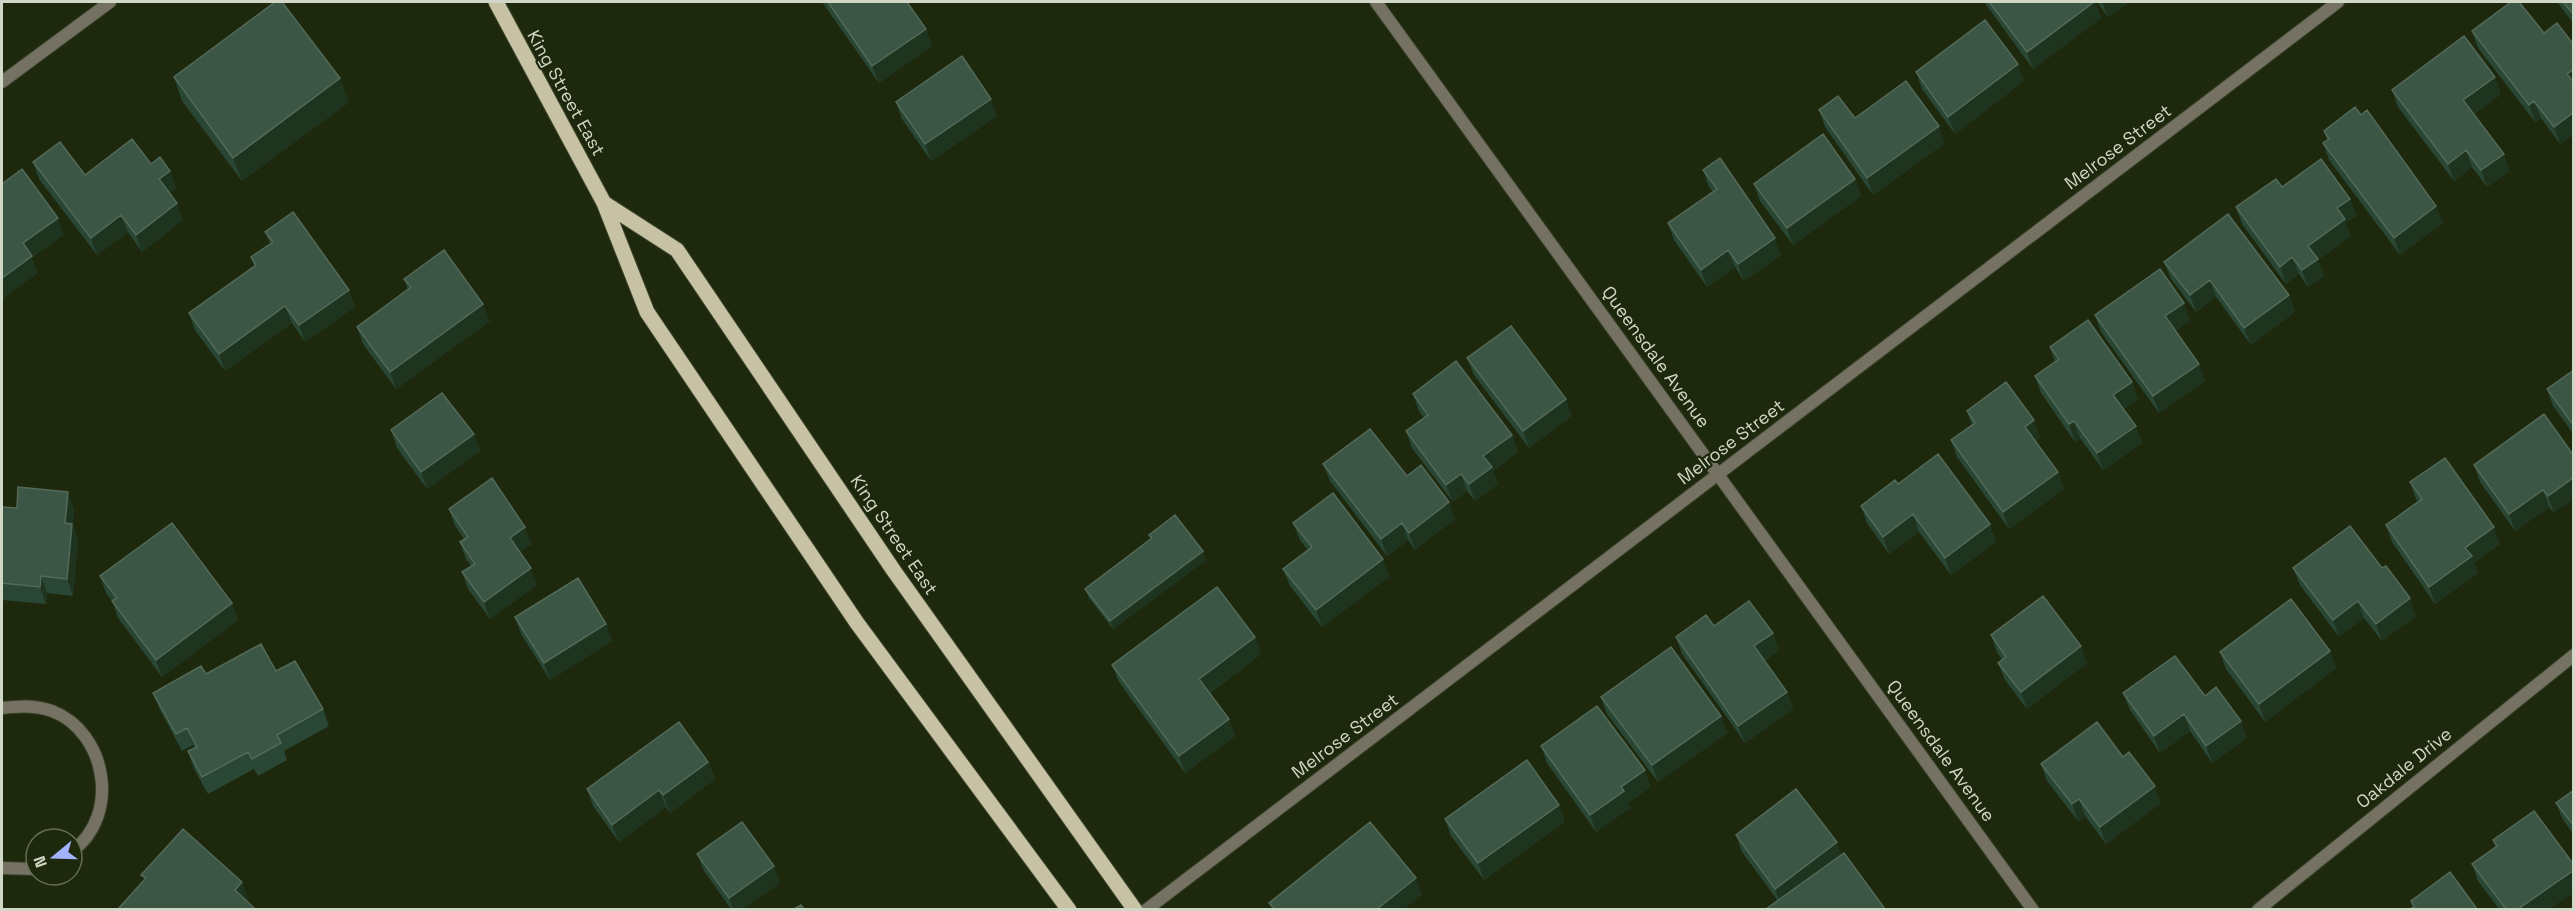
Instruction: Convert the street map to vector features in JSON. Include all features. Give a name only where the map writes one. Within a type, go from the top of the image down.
[{"type":"main road","name":"King Street East","points":[[496,2],[604,203],[646,312],[857,623],[1069,909]]},
{"type":"main road","name":"King Street East","points":[[604,203],[677,250],[894,571],[1135,909]]},
{"type":"street","points":[[2,82],[110,2]]},
{"type":"street","name":"Queensdale Avenue","points":[[1376,2],[2033,909]]},
{"type":"street","name":"Melrose Street","points":[[1146,909],[2338,2]]},
{"type":"street","name":"Oakdale Drive","points":[[2258,909],[2574,656]]},
{"type":"street","points":[[2,708],[25,705],[53,711],[76,727],[94,750],[102,776],[102,802],[94,827],[84,838]]},
{"type":"street","points":[[2,868],[24,869]]},
{"type":"building","points":[[275,2],[282,2],[340,78],[233,158],[174,77]]},
{"type":"building","points":[[828,2],[907,2],[926,29],[872,66]]},
{"type":"building","points":[[1989,2],[2094,2],[2027,52]]},
{"type":"building","points":[[2511,2],[2519,2],[2544,33],[2557,23],[2574,45],[2574,69],[2567,74],[2574,83],[2574,112],[2554,127],[2534,101],[2529,105],[2472,31]]},
{"type":"building","points":[[2563,2],[2574,2],[2574,15]]},
{"type":"building","points":[[1985,20],[2018,64],[1948,117],[1916,72]]},
{"type":"building","points":[[2464,36],[2495,77],[2463,100],[2504,154],[2481,170],[2466,150],[2448,164],[2392,90]]},
{"type":"building","points":[[962,56],[991,99],[925,144],[896,102]]},
{"type":"building","points":[[1906,81],[1939,126],[1867,178],[1819,110],[1838,96],[1855,118]]},
{"type":"building","points":[[2355,107],[2361,115],[2367,110],[2436,206],[2394,238],[2323,143],[2329,139],[2324,131]]},
{"type":"building","points":[[1823,134],[1855,179],[1787,228],[1754,184]]},
{"type":"building","points":[[132,139],[151,164],[160,157],[170,171],[159,179],[177,203],[136,235],[121,215],[91,238],[33,162],[60,142],[85,175]]},
{"type":"building","points":[[1720,158],[1775,238],[1738,264],[1728,250],[1701,270],[1668,223],[1717,189],[1703,170]]},
{"type":"building","points":[[2321,159],[2350,199],[2337,208],[2345,219],[2308,246],[2318,259],[2302,270],[2292,257],[2280,267],[2236,207],[2276,179],[2282,187]]},
{"type":"building","points":[[22,169],[58,218],[23,243],[32,256],[2,278],[2,184]]},
{"type":"building","points":[[293,212],[349,290],[299,325],[285,306],[219,354],[189,313],[256,265],[251,257],[273,242],[265,232]]},
{"type":"building","points":[[2228,214],[2289,295],[2244,328],[2210,280],[2190,295],[2164,262]]},
{"type":"building","points":[[444,250],[483,304],[390,372],[357,327],[411,287],[404,279]]},
{"type":"building","points":[[2160,269],[2184,303],[2165,316],[2199,364],[2153,396],[2095,315]]},
{"type":"building","points":[[2088,320],[2132,382],[2113,395],[2136,426],[2097,453],[2074,421],[2069,424],[2035,376],[2059,359],[2050,347]]},
{"type":"building","points":[[1511,326],[1566,399],[1523,431],[1467,358]]},
{"type":"building","points":[[1456,361],[1512,435],[1483,456],[1492,467],[1469,484],[1461,474],[1446,485],[1406,431],[1428,415],[1413,394]]},
{"type":"building","points":[[2574,370],[2574,426],[2547,389]]},
{"type":"building","points":[[2006,382],[2034,420],[2025,427],[2058,472],[2003,512],[1951,440],[1975,423],[1967,411]]},
{"type":"building","points":[[442,393],[474,434],[421,472],[391,430]]},
{"type":"building","points":[[2544,414],[2574,456],[2574,477],[2548,496],[2543,490],[2509,514],[2474,465]]},
{"type":"building","points":[[1370,429],[1407,476],[1421,465],[1449,502],[1409,533],[1402,523],[1381,539],[1323,464]]},
{"type":"building","points":[[1938,454],[1990,524],[1945,558],[1913,514],[1883,537],[1861,506],[1895,480],[1898,484]]},
{"type":"building","points":[[2445,458],[2494,527],[2465,548],[2472,556],[2429,587],[2386,525],[2422,499],[2410,482]]},
{"type":"building","points":[[492,478],[525,527],[510,538],[531,568],[484,602],[462,572],[475,564],[460,542],[468,537],[449,509]]},
{"type":"building","points":[[18,487],[68,492],[65,523],[72,524],[67,579],[41,576],[40,587],[2,583],[2,507],[17,508]]},
{"type":"building","points":[[1333,493],[1383,559],[1316,610],[1283,569],[1312,547],[1293,523]]},
{"type":"building","points":[[1175,515],[1203,551],[1110,621],[1085,589],[1152,538],[1149,535]]},
{"type":"building","points":[[172,523],[232,603],[156,660],[112,601],[117,598],[100,576]]},
{"type":"building","points":[[2350,526],[2382,568],[2386,566],[2410,598],[2376,624],[2358,601],[2333,620],[2293,568]]},
{"type":"building","points":[[578,578],[606,624],[544,663],[515,617]]},
{"type":"building","points":[[1217,587],[1255,637],[1199,679],[1229,719],[1179,756],[1112,665]]},
{"type":"building","points":[[2043,596],[2081,646],[2021,692],[1998,663],[2006,657],[1991,635]]},
{"type":"building","points":[[2291,599],[2330,651],[2259,704],[2220,652]]},
{"type":"building","points":[[1749,601],[1773,633],[1754,646],[1787,692],[1738,726],[1676,637],[1706,615],[1714,626]]},
{"type":"building","points":[[261,644],[276,671],[295,661],[323,709],[277,735],[281,743],[252,759],[248,752],[202,777],[188,751],[197,747],[187,728],[176,734],[153,693],[201,666],[206,674]]},
{"type":"building","points":[[1671,647],[1721,716],[1652,765],[1601,697]]},
{"type":"building","points":[[2175,656],[2205,696],[2216,687],[2241,721],[2206,746],[2184,714],[2154,736],[2123,693]]},
{"type":"building","points":[[1597,706],[1645,770],[1621,787],[1624,791],[1590,815],[1541,746]]},
{"type":"building","points":[[679,722],[708,762],[663,795],[659,790],[612,825],[587,789]]},
{"type":"building","points":[[2097,722],[2123,757],[2129,752],[2155,786],[2100,827],[2079,799],[2072,804],[2041,764]]},
{"type":"building","points":[[1527,760],[1559,805],[1478,863],[1445,819]]},
{"type":"building","points":[[1796,789],[1837,842],[1775,889],[1736,835]]},
{"type":"building","points":[[2574,790],[2574,826],[2556,803]]},
{"type":"building","points":[[2534,811],[2574,865],[2574,870],[2518,909],[2506,909],[2472,864],[2497,846],[2493,840]]},
{"type":"building","points":[[742,822],[774,866],[729,898],[697,854]]},
{"type":"building","points":[[1370,822],[1416,878],[1377,909],[1274,909],[1269,903]]},
{"type":"building","points":[[183,829],[242,882],[235,890],[253,909],[118,909],[146,878],[141,875]]},
{"type":"building","points":[[1844,853],[1885,909],[1766,909]]},
{"type":"building","points":[[2450,872],[2477,909],[2410,909],[2414,907],[2411,901]]}]
